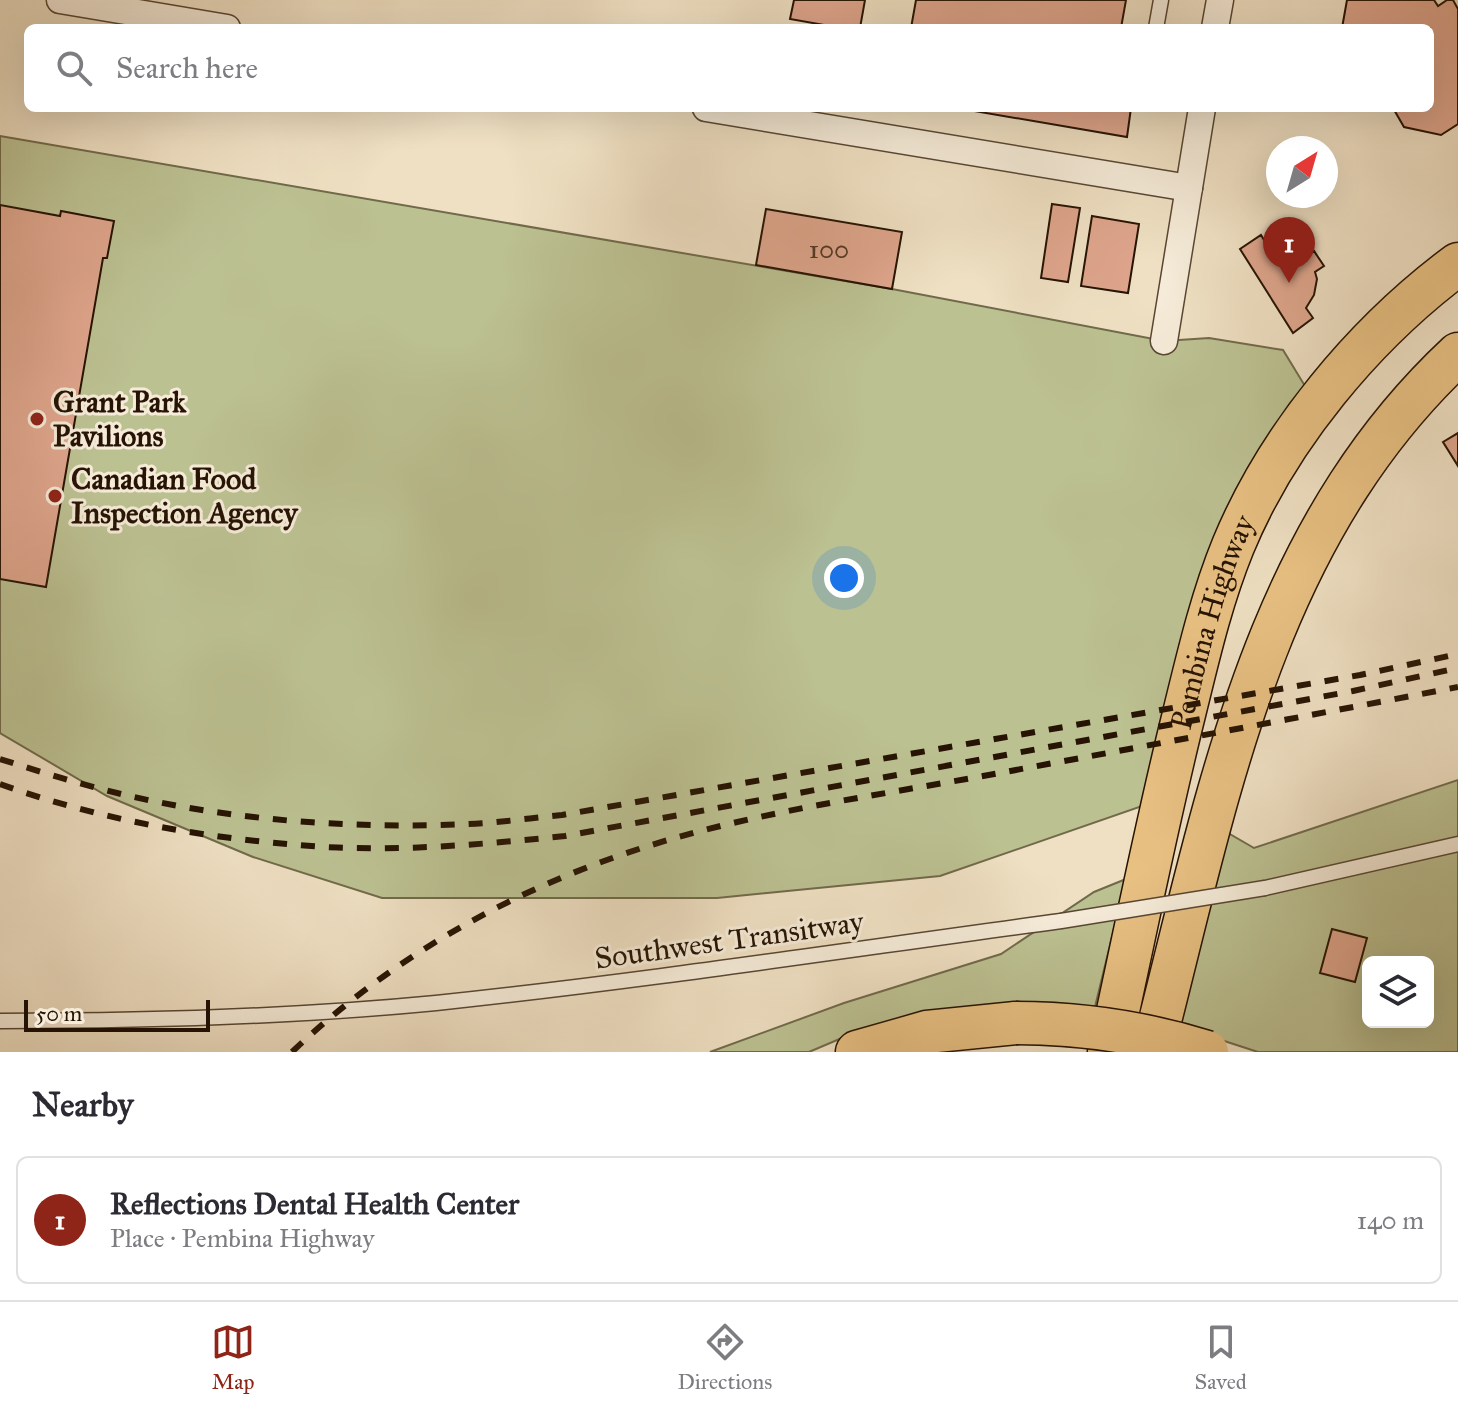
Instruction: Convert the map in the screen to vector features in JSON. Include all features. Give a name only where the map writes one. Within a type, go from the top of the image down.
[{"type":"main road","name":"Pembina Highway","points":[[1109,1052],[1166,787],[1211,604],[1234,543],[1287,447],[1335,381],[1390,322],[1458,264]]},
{"type":"main road","name":"Pembina Highway","points":[[1152,1052],[1203,845],[1247,703],[1278,617],[1325,523],[1374,447],[1429,382],[1458,354]]},
{"type":"main road","points":[[857,1052],[927,1032],[1016,1023],[1059,1024],[1114,1031],[1207,1052]]},
{"type":"street","points":[[60,0],[203,24]]},
{"type":"street","points":[[1216,24],[1220,0]]},
{"type":"street","points":[[730,112],[1189,188]]},
{"type":"street","points":[[1164,341],[1201,112]]},
{"type":"lane","points":[[1157,24],[1161,0]]},
{"type":"lane","name":"Southwest Transitway","points":[[0,1021],[218,1016],[434,1003],[529,993],[1061,921],[1265,888],[1458,844]]},
{"type":"green space","points":[[0,136],[892,289],[1164,341],[1209,338],[1283,350],[1305,386],[1148,804],[940,876],[717,898],[382,898],[253,857],[107,796],[0,733]]},
{"type":"green space","points":[[1458,780],[1458,1052],[1258,1052],[1175,1025],[1228,833],[1254,848]]},
{"type":"green space","points":[[1126,879],[1094,1011],[856,1032],[809,1052],[710,1052],[844,1003],[1001,954],[1094,892]]},
{"type":"building","points":[[794,0],[865,0],[861,24],[818,24],[790,19]]},
{"type":"building","points":[[916,0],[1126,0],[1122,24],[912,24]]},
{"type":"building","points":[[1347,0],[1434,0],[1438,6],[1453,0],[1458,9],[1458,124],[1441,135],[1404,127],[1395,112],[1434,112],[1434,24],[1343,24]]},
{"type":"building","points":[[980,112],[1130,112],[1127,137]]},
{"type":"building","points":[[1052,204],[1080,208],[1068,282],[1041,278]]},
{"type":"building","name":"Grant Park Pavilions","points":[[0,205],[60,216],[61,211],[114,221],[107,258],[103,258],[46,587],[0,579]]},
{"type":"building","points":[[766,209],[902,232],[892,289],[756,265]]},
{"type":"building","points":[[1092,216],[1139,224],[1128,293],[1081,286]]},
{"type":"building","points":[[1261,235],[1269,248],[1293,249],[1305,257],[1314,251],[1324,266],[1315,272],[1314,295],[1306,308],[1313,318],[1293,333],[1240,249]]},
{"type":"building","points":[[1458,433],[1458,466],[1443,442]]},
{"type":"building","points":[[1332,929],[1367,938],[1355,982],[1320,973]]},
{"type":"railway","points":[[0,759],[117,793],[216,812],[341,824],[490,823],[562,815],[1360,675],[1458,654]]},
{"type":"railway","points":[[0,784],[109,816],[260,841],[365,848],[499,842],[565,836],[1353,691],[1458,668]]},
{"type":"railway","points":[[292,1052],[376,982],[467,924],[565,876],[668,840],[793,810],[1458,687]]},
{"type":"place","name":"Reflections Dental Health Center","points":[[1289,283]]},
{"type":"place","name":"Grant Park Pavilions","points":[[37,419]]},
{"type":"place","name":"Canadian Food Inspection Agency","points":[[55,496]]}]
